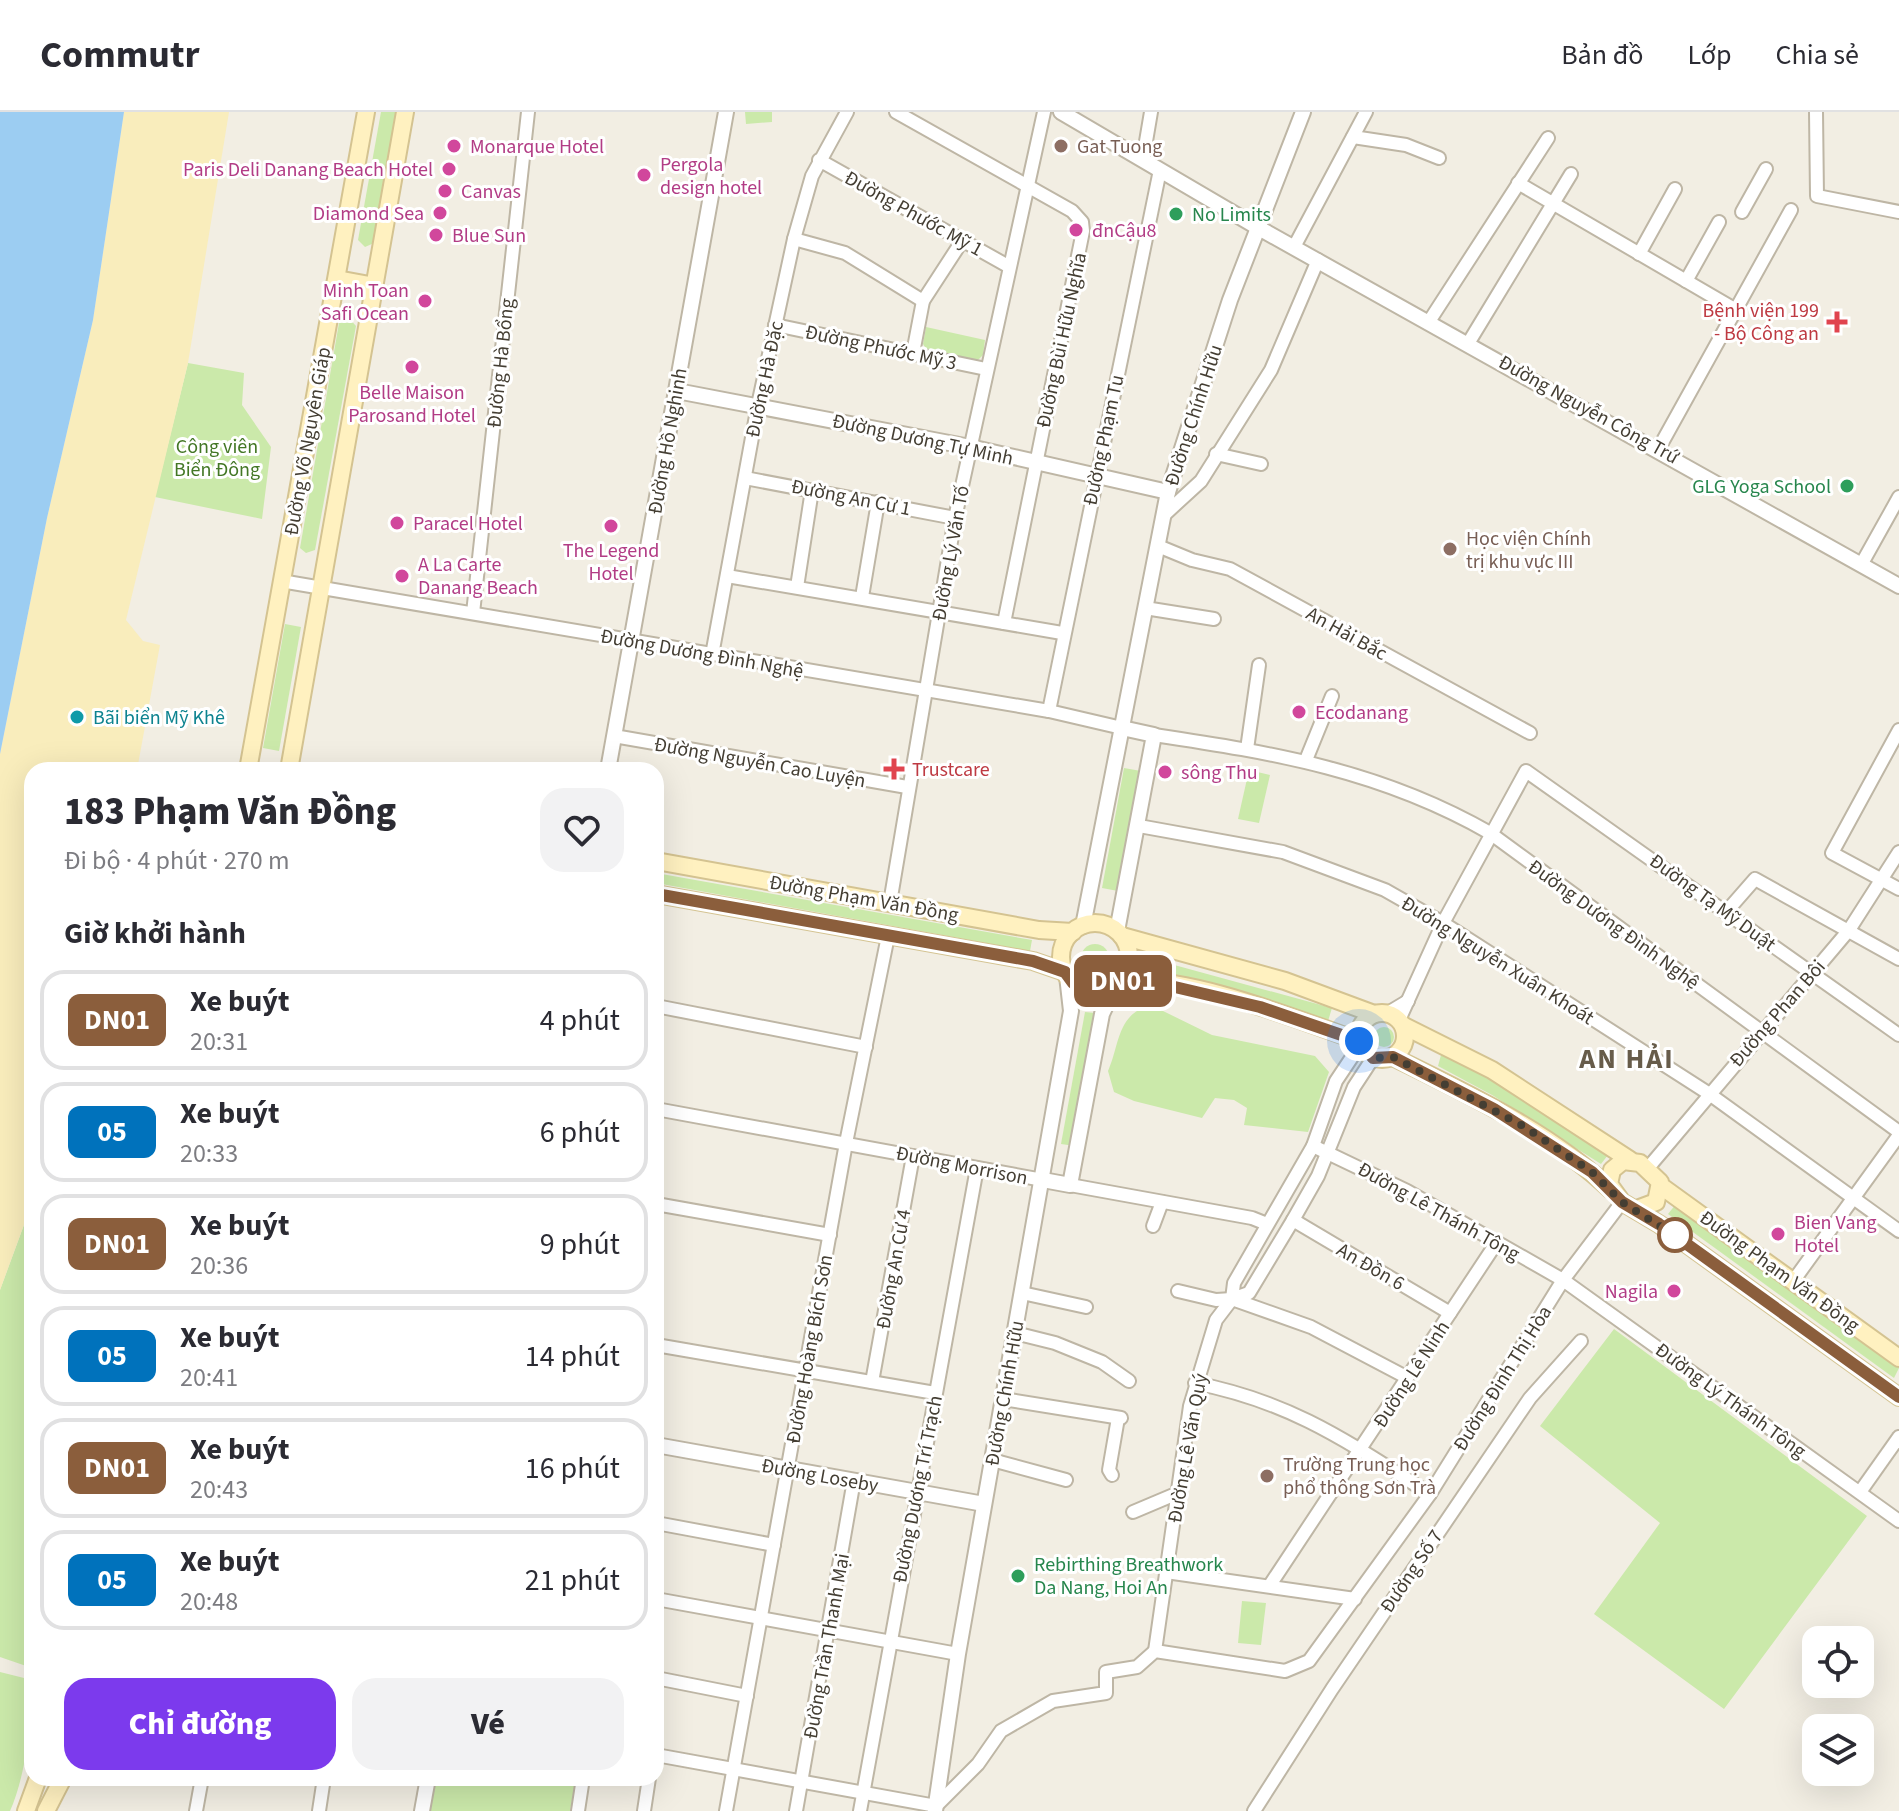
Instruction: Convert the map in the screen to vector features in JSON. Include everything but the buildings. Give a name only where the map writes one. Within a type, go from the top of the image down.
[{"type":"main road","name":"Đường Võ Nguyên Giáp","points":[[249,762],[366,112]]},
{"type":"main road","name":"Đường Võ Nguyên Giáp","points":[[290,762],[405,112]]},
{"type":"main road","points":[[337,279],[375,286]]},
{"type":"main road","name":"Đường Phạm Văn Đồng","points":[[664,862],[1048,931],[1078,929]]},
{"type":"main road","name":"Đường Phạm Văn Đồng","points":[[664,895],[1033,961],[1066,974]]},
{"type":"main road","points":[[1391,1018],[1404,1044],[1393,1057],[1373,1058],[1359,1043],[1294,1017],[1194,990],[1145,980],[1090,991],[1066,974],[1063,946],[1078,929],[1100,924],[1119,933],[1285,981],[1391,1018],[1492,1070],[1630,1160],[1648,1168]]},
{"type":"main road","points":[[1118,983],[1129,959],[1119,933]]},
{"type":"main road","points":[[1359,1043],[1361,1024],[1391,1018]]},
{"type":"main road","name":"Đường Phạm Văn Đồng","points":[[1393,1057],[1523,1126],[1592,1172],[1624,1201],[1899,1397]]},
{"type":"main road","points":[[1630,1160],[1612,1170],[1624,1201],[1656,1202],[1661,1186]]},
{"type":"main road","name":"Đường Phạm Văn Đồng","points":[[1648,1168],[1661,1186],[1899,1358]]},
{"type":"main road","points":[[26,1811],[35,1786]]},
{"type":"main road","points":[[46,1811],[59,1786]]},
{"type":"street","name":"Đường Hà Bổng","points":[[473,613],[528,112]]},
{"type":"street","name":"Đường Hồ Nghinh","points":[[609,762],[726,112]]},
{"type":"street","name":"Đường Hà Đặc","points":[[712,655],[758,405],[794,239],[819,160],[847,112]]},
{"type":"street","name":"Đường Bùi Hữu Nghĩa","points":[[896,112],[1072,211],[1082,222],[1083,231],[1004,623]]},
{"type":"street","name":"Đường Lý Văn Tố","points":[[890,903],[907,787],[955,518],[1044,112]]},
{"type":"street","name":"Đường Nguyễn Công Trứ","points":[[1061,112],[1257,227],[1659,448],[1899,586]]},
{"type":"street","points":[[1143,159],[1151,112]]},
{"type":"street","name":"Đường Chính Hữu","points":[[1078,929],[1122,728],[1168,492],[1257,227],[1303,112]]},
{"type":"street","points":[[1294,247],[1366,112]]},
{"type":"street","points":[[1816,112],[1817,196],[1899,212]]},
{"type":"street","points":[[1353,137],[1406,145],[1439,158]]},
{"type":"street","points":[[1430,320],[1548,138]]},
{"type":"street","name":"Đường Phước Mỹ 1","points":[[819,160],[1008,266]]},
{"type":"street","points":[[1742,212],[1766,169]]},
{"type":"street","name":"Đường Phạm Tu","points":[[1049,711],[1062,633],[1160,170]]},
{"type":"street","points":[[1469,342],[1571,174]]},
{"type":"street","points":[[1518,183],[1736,310]]},
{"type":"street","points":[[1639,254],[1675,189]]},
{"type":"street","points":[[1659,448],[1791,210]]},
{"type":"street","points":[[1686,281],[1719,222]]},
{"type":"street","points":[[794,239],[845,253],[923,301]]},
{"type":"street","points":[[913,353],[923,301],[962,241]]},
{"type":"street","points":[[1164,515],[1201,481],[1271,370],[1318,260]]},
{"type":"street","name":"Đường Phước Mỹ 3","points":[[775,325],[986,369]]},
{"type":"street","name":"Đường Dương Tự Minh","points":[[677,391],[970,447],[1168,492]]},
{"type":"street","points":[[1216,454],[1261,464]]},
{"type":"street","name":"Đường An Cư 1","points":[[745,478],[955,518]]},
{"type":"street","points":[[797,587],[812,490]]},
{"type":"street","points":[[1861,565],[1899,497]]},
{"type":"street","points":[[862,597],[878,502]]},
{"type":"street","name":"An Hải Bắc","points":[[1158,546],[1192,560],[1230,569],[1530,733]]},
{"type":"street","points":[[727,576],[1062,633]]},
{"type":"street","name":"Đường Dương Đình Nghệ","points":[[281,581],[925,693],[1049,711],[1122,728]]},
{"type":"street","points":[[1145,608],[1214,619]]},
{"type":"street","points":[[1247,749],[1259,665]]},
{"type":"street","points":[[1306,760],[1332,696]]},
{"type":"street","points":[[1119,933],[1154,735],[1122,728]]},
{"type":"street","points":[[1899,730],[1832,853],[1899,889]]},
{"type":"street","name":"Đường Dương Đình Nghệ","points":[[1154,735],[1306,760],[1346,770],[1441,804],[1490,833],[1899,1133]]},
{"type":"street","name":"Đường Nguyễn Cao Luyện","points":[[614,736],[907,787]]},
{"type":"street","name":"Đường Tạ Mỹ Duật","points":[[1490,833],[1526,771],[1899,1035]]},
{"type":"street","name":"Đường Nguyễn Xuân Khoát","points":[[1139,826],[1283,852],[1385,890],[1443,923],[1708,1093],[1899,1231]]},
{"type":"street","points":[[1391,1018],[1408,1001],[1443,923],[1490,833]]},
{"type":"street","name":"Đường Phan Bôi","points":[[1648,1168],[1708,1093],[1849,930],[1899,852]]},
{"type":"street","points":[[1727,911],[1755,879],[1899,959]]},
{"type":"street","name":"Đường Hoàng Bích Sơn","points":[[726,1811],[846,1143],[888,936]]},
{"type":"street","name":"Đường Chính Hữu","points":[[935,1808],[958,1654],[1071,1011],[1066,974]]},
{"type":"street","points":[[1070,1185],[1102,1014],[1118,983]]},
{"type":"street","points":[[664,1008],[866,1047]]},
{"type":"street","name":"Đường Lê Văn Quý","points":[[1155,1651],[1195,1383],[1216,1320],[1232,1299],[1234,1283],[1313,1146],[1336,1081],[1359,1043]]},
{"type":"street","name":"Đường Lê Văn Quý","points":[[1232,1299],[1249,1293],[1293,1220],[1328,1151],[1354,1087],[1373,1058]]},
{"type":"street","name":"Đường Morrison","points":[[664,1110],[1252,1218],[1267,1224]]},
{"type":"street","points":[[1794,1280],[1899,1133]]},
{"type":"street","name":"Đường Lê Thánh Tông","points":[[1313,1146],[1328,1151],[1563,1280]]},
{"type":"street","name":"Đường An Cư 4","points":[[872,1382],[913,1156]]},
{"type":"street","name":"Đường Dương Trí Trạch","points":[[860,1811],[977,1168]]},
{"type":"street","name":"Đường Đinh Thị Hòa","points":[[1155,1651],[1285,1671],[1309,1661],[1430,1494],[1563,1280],[1624,1201]]},
{"type":"street","points":[[1153,1226],[1162,1202]]},
{"type":"street","points":[[664,1205],[830,1235]]},
{"type":"street","name":"An Đồn 6","points":[[1293,1220],[1450,1313]]},
{"type":"street","name":"Đường Lê Ninh","points":[[1270,1585],[1274,1574],[1362,1451],[1406,1377],[1497,1242]]},
{"type":"street","name":"Đường Lý Thánh Tông","points":[[1563,1280],[1899,1521]]},
{"type":"street","points":[[1178,1291],[1216,1300],[1232,1299],[1338,1338],[1406,1377]]},
{"type":"street","points":[[1022,1293],[1086,1307]]},
{"type":"street","points":[[1015,1333],[1055,1343],[1102,1362],[1129,1381]]},
{"type":"street","name":"Đường Số 7","points":[[1254,1811],[1332,1689],[1530,1398],[1581,1341]]},
{"type":"street","points":[[664,1346],[935,1393]]},
{"type":"street","points":[[1195,1383],[1236,1391],[1282,1407],[1362,1451],[1430,1494]]},
{"type":"street","points":[[1003,1399],[1119,1418],[1109,1470],[1112,1475]]},
{"type":"street","points":[[1860,1492],[1899,1437]]},
{"type":"street","name":"Đường Loseby","points":[[664,1446],[984,1504]]},
{"type":"street","points":[[992,1460],[1066,1480]]},
{"type":"street","name":"Đường Trần Thanh Mại","points":[[796,1811],[854,1480]]},
{"type":"street","points":[[1133,1512],[1178,1493]]},
{"type":"street","points":[[664,1524],[774,1545]]},
{"type":"street","points":[[1166,1572],[1355,1599]]},
{"type":"street","points":[[664,1600],[958,1654]]},
{"type":"street","points":[[664,1756],[935,1808],[978,1764],[1001,1731],[1053,1701],[1106,1693],[1106,1672],[1137,1667],[1155,1651]]},
{"type":"street","points":[[664,1680],[747,1696]]},
{"type":"street","points":[[196,1811],[201,1786]]},
{"type":"street","points":[[319,1811],[321,1786]]},
{"type":"street","points":[[422,1811],[427,1786]]},
{"type":"street","points":[[578,1811],[582,1786]]},
{"type":"street","points":[[644,1811],[648,1786]]},
{"type":"green space","points":[[381,112],[398,112],[374,243],[365,247],[358,240]]},
{"type":"green space","points":[[745,112],[772,112],[772,122],[746,124]]},
{"type":"green space","points":[[347,316],[356,326],[315,550],[306,553],[300,548],[339,323]]},
{"type":"green space","points":[[926,327],[985,340],[983,355],[975,363],[928,352],[923,344]]},
{"type":"green space","name":"Công viên Biển Đông","points":[[188,363],[244,373],[242,405],[271,447],[262,519],[155,497]]},
{"type":"green space","points":[[285,624],[301,627],[279,751],[263,748]]},
{"type":"green space","points":[[1124,768],[1141,771],[1118,891],[1102,888]]},
{"type":"green space","points":[[1249,770],[1270,775],[1259,823],[1238,819]]},
{"type":"green space","points":[[664,874],[1032,940],[1030,951],[664,884]]},
{"type":"green space","points":[[1095,944],[1105,948],[1109,958],[1105,968],[1095,972],[1085,968],[1081,958],[1085,948]]},
{"type":"green space","points":[[1167,963],[1332,1008],[1328,1021],[1165,975]]},
{"type":"green space","points":[[1146,1007],[1161,1010],[1212,1035],[1315,1056],[1329,1072],[1308,1132],[1244,1125],[1247,1108],[1234,1100],[1215,1098],[1202,1118],[1134,1101],[1114,1092],[1108,1071],[1120,1033],[1129,1017]]},
{"type":"green space","points":[[1085,1012],[1095,1013],[1075,1146],[1061,1144]]},
{"type":"green space","points":[[1380,1027],[1388,1027],[1394,1037],[1388,1047],[1380,1047],[1374,1041],[1374,1033]]},
{"type":"green space","points":[[1441,1055],[1480,1073],[1608,1155],[1601,1164],[1492,1095],[1438,1066]]},
{"type":"green space","points":[[1676,1204],[1899,1368],[1894,1378],[1668,1214]]},
{"type":"green space","points":[[24,1225],[24,1665],[0,1657],[0,1290]]},
{"type":"green space","points":[[1614,1329],[1867,1516],[1724,1709],[1594,1614],[1660,1523],[1540,1426]]},
{"type":"green space","points":[[1242,1601],[1266,1603],[1261,1645],[1238,1643]]},
{"type":"green space","points":[[0,1672],[24,1678],[24,1762],[10,1811],[0,1811]]},
{"type":"green space","points":[[435,1786],[575,1786],[570,1811],[430,1811]]},
{"type":"sand","name":"Bãi biển Mỹ Khê","points":[[124,112],[229,112],[188,363],[126,620],[143,641],[160,645],[138,762],[24,762],[24,1225],[0,1290],[0,754],[47,518],[93,320]]},
{"type":"water","points":[[0,112],[124,112],[93,320],[47,518],[0,754]]},
{"type":"bus line","name":"DN01","points":[[664,895],[1033,961],[1065,972],[1073,983],[1090,991],[1108,989],[1119,982],[1131,980],[1163,983],[1294,1017],[1359,1041],[1363,1050],[1373,1058],[1393,1057],[1400,1060],[1494,1109],[1551,1144],[1592,1172],[1622,1202],[1659,1224],[1899,1397]]},
{"type":"place","name":"Monarque Hotel","points":[[454,146]]},
{"type":"place","name":"Gat Tuong","points":[[1061,146]]},
{"type":"place","name":"Paris Deli Danang Beach Hotel","points":[[449,169]]},
{"type":"place","name":"Pergola design hotel","points":[[644,175]]},
{"type":"place","name":"Canvas","points":[[445,191]]},
{"type":"place","name":"Diamond Sea","points":[[440,213]]},
{"type":"place","name":"No Limits","points":[[1176,214]]},
{"type":"place","name":"đnCậu8","points":[[1076,230]]},
{"type":"place","name":"Blue Sun","points":[[436,235]]},
{"type":"place","name":"Minh Toan Safi Ocean","points":[[425,301]]},
{"type":"place","name":"Bệnh viện 199 - Bộ Công an","points":[[1837,322]]},
{"type":"place","name":"Belle Maison Parosand Hotel","points":[[412,367]]},
{"type":"place","name":"GLG Yoga School","points":[[1847,486]]},
{"type":"place","name":"Paracel Hotel","points":[[397,523]]},
{"type":"place","name":"The Legend Hotel","points":[[611,526]]},
{"type":"place","name":"Học viện Chính trị khu vực III","points":[[1450,549]]},
{"type":"place","name":"A La Carte Danang Beach","points":[[402,576]]},
{"type":"place","name":"Ecodanang","points":[[1299,712]]},
{"type":"place","name":"Bãi biển Mỹ Khê","points":[[77,717]]},
{"type":"place","name":"Trustcare","points":[[894,769]]},
{"type":"place","name":"sông Thu","points":[[1165,772]]},
{"type":"place","name":"Bien Vang Hotel","points":[[1778,1234]]},
{"type":"place","name":"Nagila","points":[[1674,1291]]},
{"type":"place","name":"Trường Trung học phổ thông Sơn Trà","points":[[1267,1476]]},
{"type":"place","name":"Rebirthing Breathwork Da Nang, Hoi An","points":[[1018,1576]]},
{"type":"district","name":"AN HẢI","points":[[1627,1058]]},
{"type":"route","points":[[1359,1041],[1363,1050],[1373,1058],[1393,1057],[1523,1126],[1592,1172],[1622,1202],[1685,1242],[1675,1235]]}]
